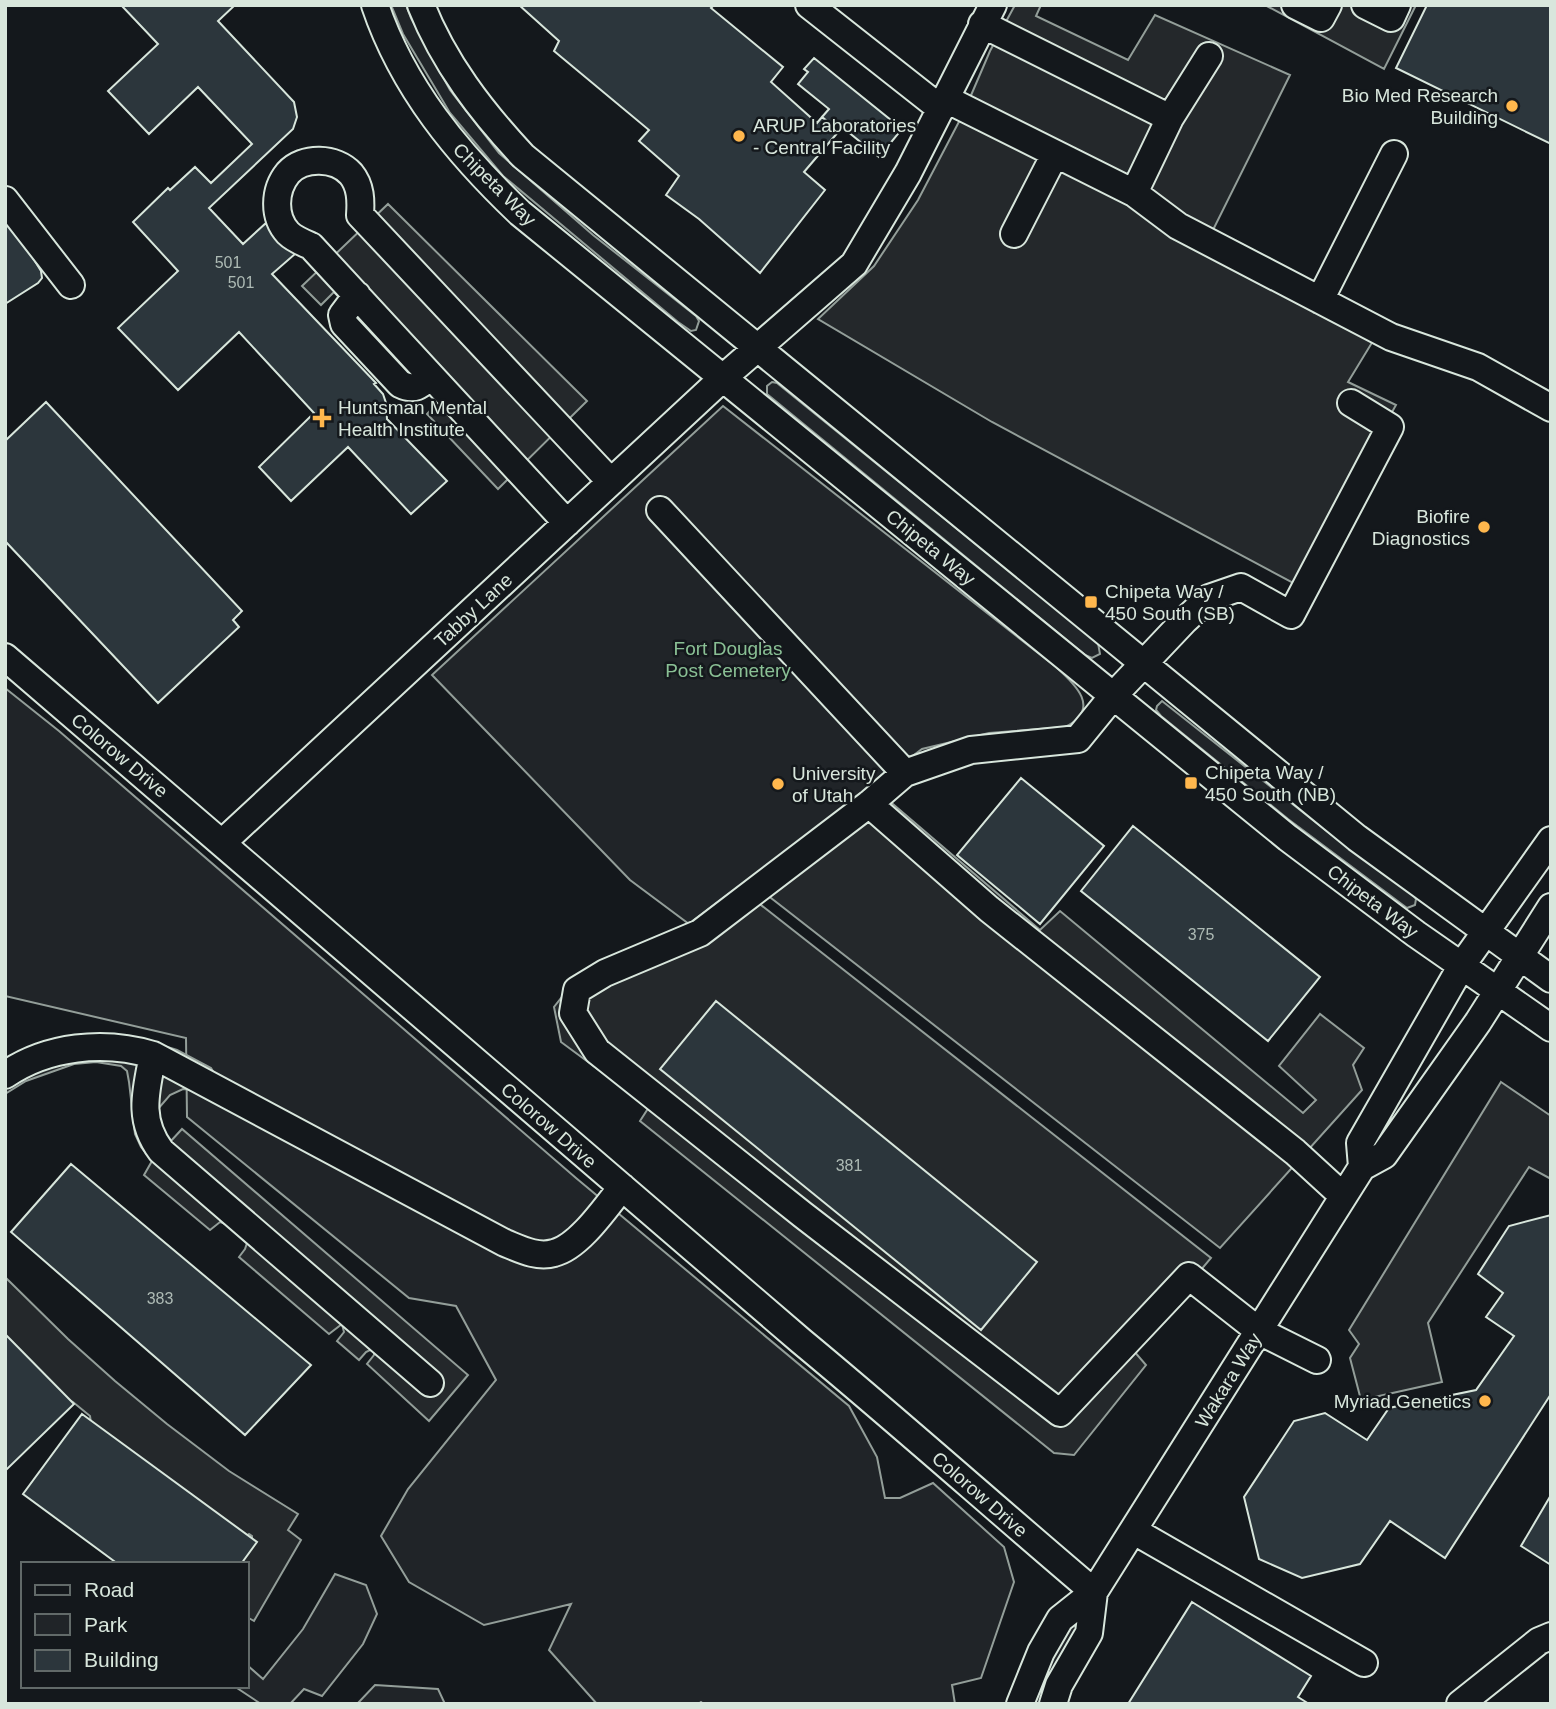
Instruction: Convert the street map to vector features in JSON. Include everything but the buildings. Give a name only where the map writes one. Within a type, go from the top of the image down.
[{"type":"street","name":"Chipeta Way","points":[[375,5],[393,50],[413,86],[460,152],[489,183],[561,247],[1288,838],[1416,934],[1551,1028]]},
{"type":"street","name":"Chipeta Way","points":[[421,5],[444,52],[467,90],[523,156],[1357,838],[1551,979]]},
{"type":"street","points":[[809,5],[943,104],[1055,154],[1133,193],[1178,226],[1391,337],[1478,367],[1551,408]]},
{"type":"street","points":[[1295,5],[1321,18],[1328,5]]},
{"type":"street","points":[[1365,5],[1391,18],[1397,5]]},
{"type":"street","name":"Tabby Lane","points":[[223,842],[724,377],[854,264],[908,173],[988,15]]},
{"type":"street","points":[[988,15],[1170,118]]},
{"type":"street","points":[[1133,193],[1170,118],[1209,56]]},
{"type":"street","points":[[1320,300],[1394,153]]},
{"type":"street","points":[[1014,234],[1055,154]]},
{"type":"street","points":[[567,523],[312,246],[288,232],[277,213],[277,194],[288,174],[300,165],[317,160],[337,164],[351,174],[361,195],[360,215],[611,482]]},
{"type":"street","points":[[5,200],[71,285]]},
{"type":"street","points":[[1317,1360],[1259,1331],[1189,1276],[1060,1413],[597,1051],[573,1013],[577,990],[606,973],[700,933],[869,804],[905,773],[971,750],[1078,739],[1142,664],[1209,598],[1241,587],[1291,615],[1390,427],[1351,403]]},
{"type":"street","points":[[660,510],[905,773]]},
{"type":"street","name":"Colorow Drive","points":[[5,657],[1094,1592]]},
{"type":"street","points":[[869,804],[989,909],[1296,1152],[1343,1196]]},
{"type":"street","name":"Wakara Way","points":[[1362,1167],[1360,1143],[1462,965],[1551,840]]},
{"type":"street","name":"Wakara Way","points":[[1020,1704],[1041,1652],[1060,1619],[1094,1592],[1362,1167],[1384,1155],[1497,992],[1551,907]]},
{"type":"street","points":[[5,1075],[46,1055],[71,1049],[131,1048],[153,1055],[505,1243],[530,1253],[554,1253],[566,1248],[589,1227],[622,1187]]},
{"type":"street","points":[[153,1055],[145,1097],[145,1117],[149,1132],[161,1151],[430,1383]]},
{"type":"street","points":[[1134,1531],[1364,1663]]},
{"type":"street","name":"Wakara Way","points":[[1053,1704],[1059,1685],[1089,1633],[1094,1592]]},
{"type":"street","points":[[1460,1704],[1539,1641],[1551,1636]]},
{"type":"green space","points":[[391,5],[406,5],[450,90],[499,153],[593,235],[696,316],[699,321],[696,330],[691,331],[678,322],[503,176],[450,113],[403,34]]},
{"type":"green space","points":[[772,382],[777,383],[1098,643],[1100,654],[1092,658],[1085,655],[767,394],[767,386]]},
{"type":"green space","name":"Fort Douglas Post Cemetery","points":[[723,406],[1056,667],[1077,689],[1083,705],[1076,720],[1065,727],[989,733],[922,749],[689,924],[630,880],[432,675]]},
{"type":"green space","points":[[5,688],[59,731],[576,1178],[849,1406],[877,1457],[885,1498],[900,1498],[933,1483],[1004,1547],[1014,1582],[981,1678],[952,1685],[955,1704],[597,1704],[549,1650],[571,1604],[484,1625],[409,1582],[381,1536],[408,1489],[496,1380],[456,1306],[409,1298],[187,1117],[186,1038],[5,996]]},
{"type":"green space","points":[[1162,701],[1328,832],[1413,895],[1416,899],[1415,905],[1407,908],[1288,819],[1161,716],[1156,710]]},
{"type":"green space","points":[[335,1574],[366,1585],[377,1614],[363,1644],[322,1696],[304,1689],[290,1704],[261,1704],[237,1688],[248,1688],[248,1666],[263,1679],[303,1629]]},
{"type":"green space","points":[[1076,1622],[1079,1625],[1045,1704],[1030,1704],[1068,1625]]},
{"type":"green space","points":[[375,1685],[438,1689],[445,1704],[357,1704]]},
{"type":"shaded area","points":[[1015,5],[1041,5],[1036,16],[1128,60],[1155,15],[1290,75],[1202,252],[1373,341],[1348,382],[1396,405],[1295,584],[992,422],[818,319],[874,266],[918,200]]},
{"type":"shaded area","points":[[1265,5],[1416,5],[1384,69]]},
{"type":"shaded area","points":[[388,204],[587,401],[498,489],[427,414],[439,401],[334,292],[321,305],[302,286]]},
{"type":"shaded area","points":[[873,787],[1040,930],[1060,911],[1303,1113],[1316,1100],[1279,1066],[1320,1014],[1364,1048],[1353,1065],[1362,1090],[1220,1248],[748,880]]},
{"type":"shaded area","points":[[738,887],[1211,1258],[1133,1350],[1146,1365],[1074,1455],[1054,1453],[640,1121],[649,1107],[561,1042],[554,1007],[576,979],[689,924]]},
{"type":"shaded area","points":[[145,1040],[177,1050],[211,1068],[226,1093],[183,1089],[170,1095],[157,1110],[158,1129],[170,1142],[182,1129],[468,1375],[429,1421],[367,1364],[374,1351],[366,1352],[359,1360],[337,1341],[344,1332],[342,1324],[329,1334],[239,1257],[247,1243],[226,1224],[220,1222],[210,1230],[144,1175],[152,1161],[135,1134],[127,1071],[121,1066],[96,1062],[74,1064],[26,1081],[5,1094],[5,1061]]},
{"type":"shaded area","points":[[1501,1082],[1551,1116],[1551,1179],[1529,1167],[1428,1323],[1442,1382],[1361,1400],[1350,1358],[1359,1344],[1349,1330]]},
{"type":"shaded area","points":[[5,1277],[68,1339],[167,1424],[229,1471],[298,1514],[288,1530],[301,1540],[254,1621],[248,1618],[248,1562],[237,1562],[252,1541],[252,1536],[246,1536],[91,1423],[90,1416],[73,1402],[5,1368]]},
{"type":"place","name":"Bio Med Research Building","points":[[1512,106]]},
{"type":"place","name":"ARUP Laboratories - Central Facility","points":[[739,136]]},
{"type":"place","name":"Huntsman Mental Health Institute","points":[[322,418]]},
{"type":"place","name":"Biofire Diagnostics","points":[[1484,527]]},
{"type":"place","name":"Chipeta Way / 450 South (SB)","points":[[1091,602]]},
{"type":"place","name":"Chipeta Way / 450 South (NB)","points":[[1191,783]]},
{"type":"place","name":"University of Utah","points":[[778,784]]},
{"type":"place","name":"Myriad Genetics","points":[[1485,1401]]}]
